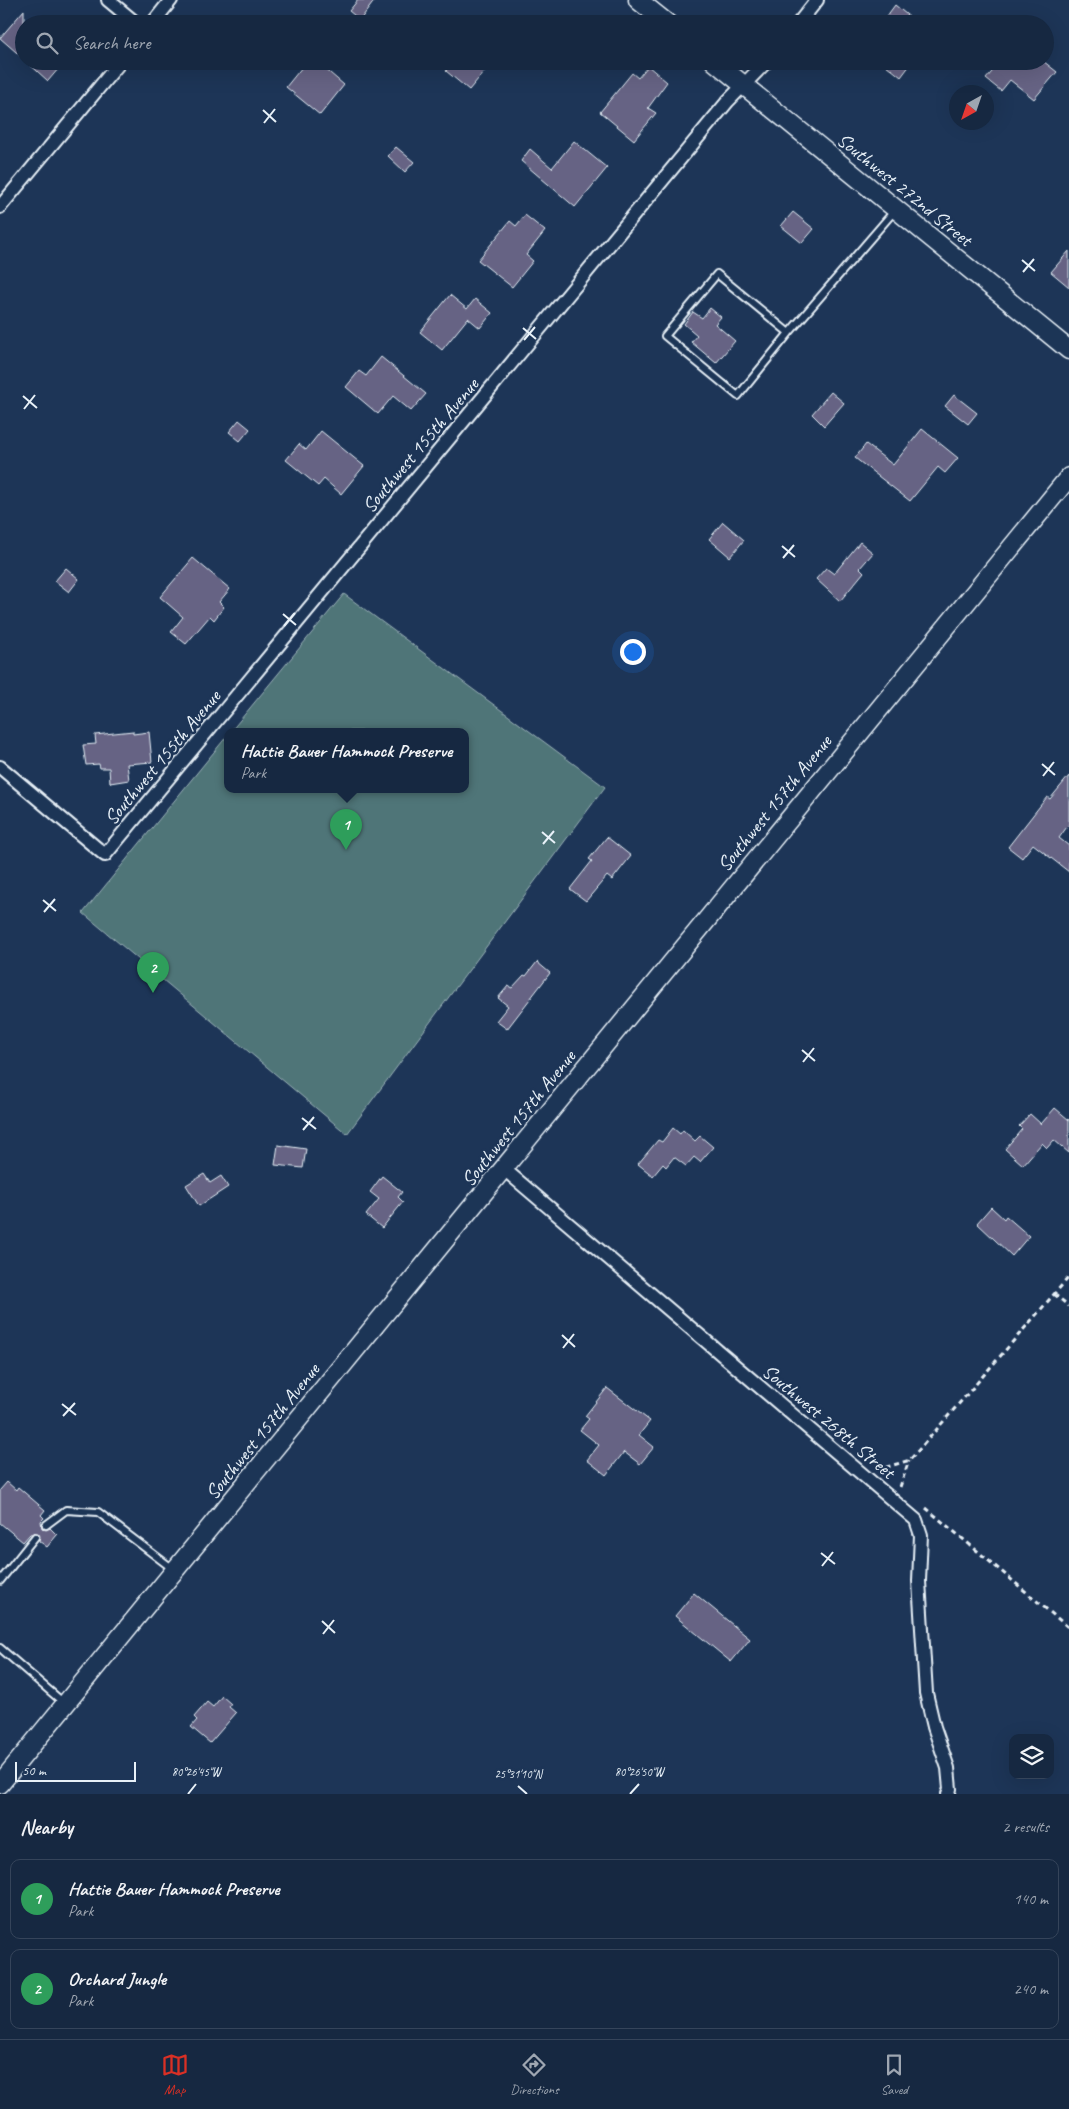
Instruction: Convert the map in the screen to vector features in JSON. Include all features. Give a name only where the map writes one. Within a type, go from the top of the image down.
[{"type":"street","points":[[108,0],[126,15]]},
{"type":"street","points":[[159,15],[171,0]]},
{"type":"street","points":[[638,0],[657,15]]},
{"type":"street","points":[[806,15],[818,0]]},
{"type":"street","points":[[0,207],[114,70]]},
{"type":"street","name":"Southwest 272nd Street","points":[[725,70],[897,208],[1069,350]]},
{"type":"street","name":"Southwest 155th Avenue","points":[[0,767],[104,855],[728,101],[759,70]]},
{"type":"street","name":"Southwest 157th Avenue","points":[[0,1784],[504,1169],[752,862],[1069,477]]},
{"type":"street","name":"Southwest 268th Street","points":[[504,1169],[916,1520],[922,1535],[919,1581],[926,1693],[934,1727],[948,1768],[950,1789],[948,1794]]},
{"type":"lane","points":[[789,333],[717,274],[665,336],[738,396],[789,333],[897,208]]},
{"type":"lane","points":[[46,1525],[66,1510],[98,1512],[175,1571]]},
{"type":"lane","points":[[0,1581],[35,1537]]},
{"type":"lane","points":[[0,1648],[66,1705]]},
{"type":"path","points":[[906,1492],[899,1486],[910,1460],[1069,1277]]},
{"type":"path","points":[[1054,1294],[1069,1306]]},
{"type":"path","points":[[864,1475],[910,1460]]},
{"type":"path","points":[[921,1504],[1069,1628]]},
{"type":"green space","points":[[344,594],[605,787],[347,1134],[83,913],[224,740],[224,793],[469,793],[469,728],[233,728]]},
{"type":"building","points":[[358,0],[375,0],[364,15],[354,15],[349,11]]},
{"type":"building","points":[[895,5],[907,15],[888,15]]},
{"type":"building","points":[[15,20],[15,51],[0,38]]},
{"type":"building","points":[[36,70],[57,70],[48,81]]},
{"type":"building","points":[[300,70],[326,70],[344,85],[320,115],[286,87]]},
{"type":"building","points":[[447,70],[486,70],[469,90]]},
{"type":"building","points":[[645,70],[653,70],[667,82],[648,108],[656,113],[634,140],[600,112],[632,73],[638,78]]},
{"type":"building","points":[[892,70],[906,70],[901,77]]},
{"type":"building","points":[[994,70],[1054,70],[1057,72],[1034,99],[1010,80],[1001,91],[986,79]]},
{"type":"building","points":[[574,141],[607,168],[575,207],[521,161],[530,149],[552,168]]},
{"type":"building","points":[[396,147],[414,162],[405,172],[388,156]]},
{"type":"building","points":[[793,212],[814,229],[802,243],[781,226]]},
{"type":"building","points":[[525,215],[545,231],[526,255],[533,261],[512,287],[478,260],[510,221],[516,226]]},
{"type":"building","points":[[1069,251],[1069,287],[1051,272]]},
{"type":"building","points":[[450,295],[467,309],[475,299],[492,313],[480,328],[468,318],[442,350],[420,332]]},
{"type":"building","points":[[710,308],[721,317],[715,324],[735,341],[716,363],[691,342],[697,335],[684,324],[693,312],[702,318]]},
{"type":"building","points":[[381,357],[426,394],[411,411],[393,396],[378,414],[346,387],[359,371],[366,376]]},
{"type":"building","points":[[831,392],[844,403],[824,426],[812,414]]},
{"type":"building","points":[[954,395],[977,413],[968,424],[945,406]]},
{"type":"building","points":[[239,420],[250,429],[240,441],[229,432]]},
{"type":"building","points":[[922,429],[958,458],[945,473],[938,467],[910,501],[855,458],[866,444],[893,465]]},
{"type":"building","points":[[321,431],[364,466],[341,494],[324,479],[318,486],[286,460],[299,444],[306,450]]},
{"type":"building","points":[[723,522],[744,540],[730,557],[709,539]]},
{"type":"building","points":[[860,542],[873,553],[860,568],[864,572],[840,601],[816,579],[826,568],[834,574]]},
{"type":"building","points":[[193,558],[230,589],[219,602],[224,607],[214,620],[210,616],[186,644],[171,632],[183,617],[160,597]]},
{"type":"building","points":[[66,568],[79,579],[69,592],[55,581]]},
{"type":"building","points":[[133,731],[133,734],[149,732],[152,762],[127,764],[129,780],[110,783],[109,768],[100,768],[99,764],[86,765],[83,745],[96,744],[95,735]]},
{"type":"building","points":[[1069,776],[1069,824],[1059,838],[1069,846],[1069,872],[1033,844],[1022,858],[1008,847],[1047,797],[1050,799]]},
{"type":"building","points":[[607,837],[631,856],[612,880],[607,876],[586,901],[570,889],[592,861],[589,859]]},
{"type":"building","points":[[537,962],[550,973],[507,1029],[496,1021],[508,1006],[498,998],[508,986],[512,988],[524,975],[526,976]]},
{"type":"building","points":[[1055,1108],[1069,1120],[1069,1153],[1054,1140],[1047,1148],[1042,1143],[1023,1165],[1005,1149],[1022,1129],[1019,1126],[1030,1114],[1041,1124]]},
{"type":"building","points":[[673,1128],[680,1134],[683,1130],[695,1141],[700,1136],[713,1147],[700,1162],[694,1157],[686,1166],[674,1157],[666,1167],[663,1164],[653,1176],[638,1164],[658,1140],[662,1142]]},
{"type":"building","points":[[278,1145],[306,1149],[303,1168],[275,1165]]},
{"type":"building","points":[[204,1174],[210,1183],[221,1176],[228,1187],[199,1206],[186,1185]]},
{"type":"building","points":[[382,1176],[402,1192],[398,1197],[403,1202],[382,1228],[366,1215],[379,1199],[370,1192]]},
{"type":"building","points":[[991,1207],[1004,1219],[1006,1216],[1029,1236],[1012,1256],[977,1223]]},
{"type":"building","points":[[607,1388],[650,1421],[639,1435],[654,1447],[640,1464],[624,1452],[606,1475],[587,1460],[599,1445],[580,1430],[589,1419],[585,1416]]},
{"type":"building","points":[[7,1482],[16,1490],[18,1487],[45,1510],[41,1515],[44,1518],[41,1521],[42,1528],[46,1530],[50,1528],[57,1535],[47,1547],[39,1541],[40,1536],[38,1533],[30,1534],[23,1542],[0,1523],[0,1490]]},
{"type":"building","points":[[694,1593],[750,1639],[731,1662],[675,1616]]},
{"type":"building","points":[[222,1696],[231,1704],[229,1707],[236,1713],[210,1743],[191,1727],[197,1720],[194,1717],[207,1702],[213,1707]]},
{"type":"place","name":"Hattie Bauer Hammock Preserve","points":[[346,850]]},
{"type":"place","name":"Orchard Jungle","points":[[153,993]]}]
